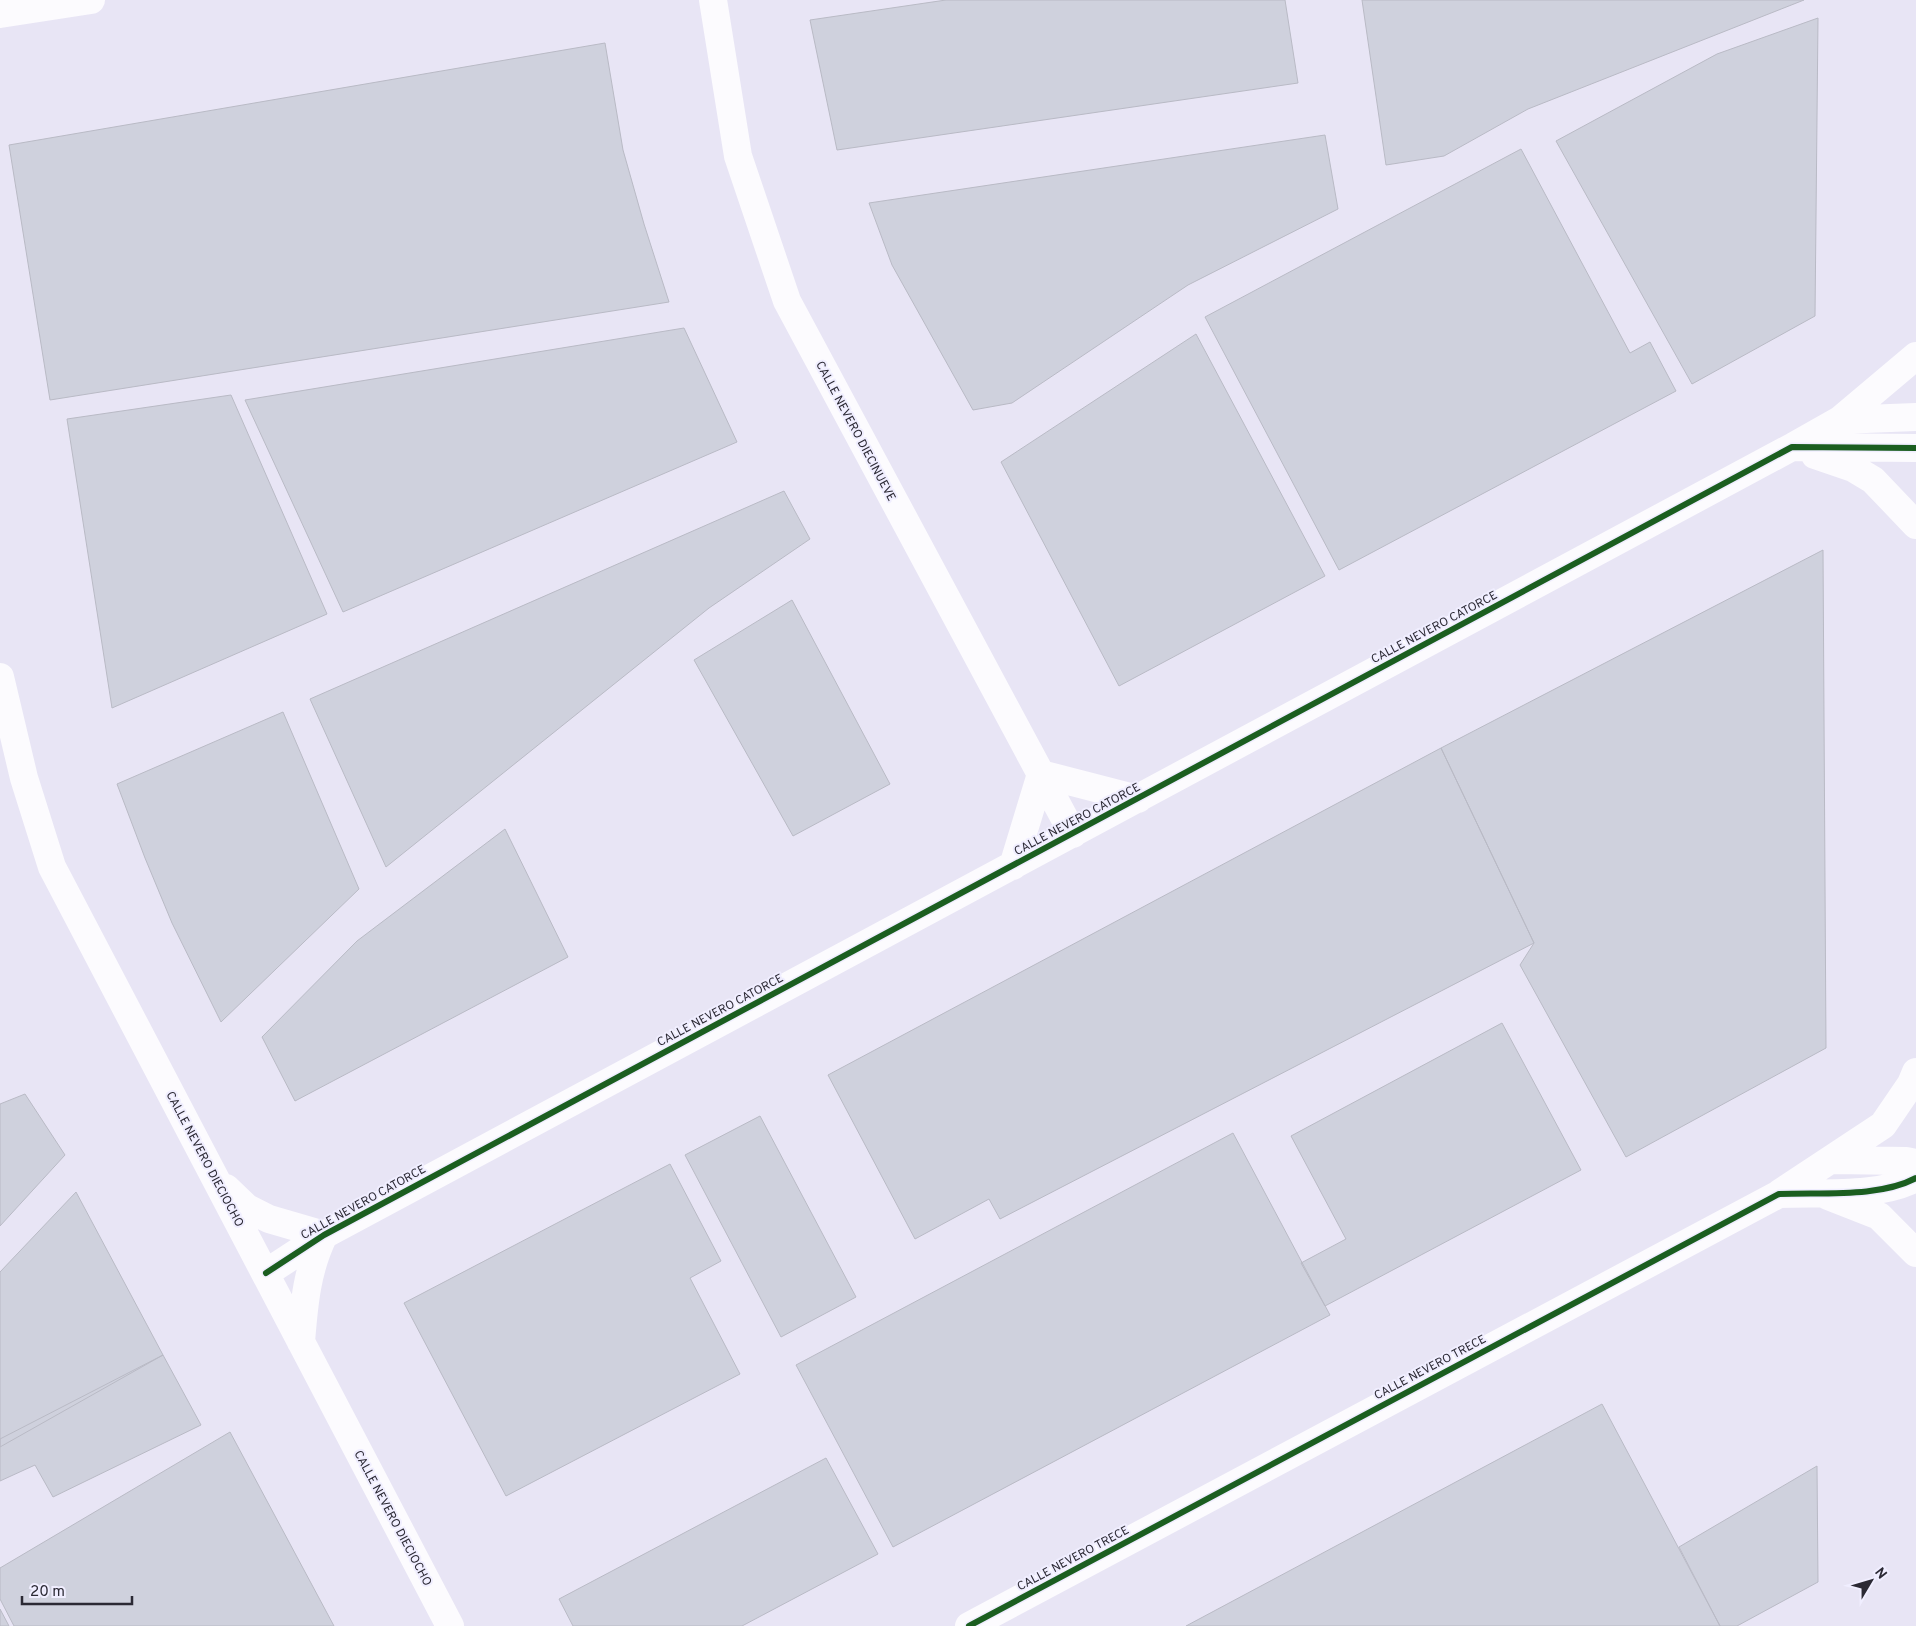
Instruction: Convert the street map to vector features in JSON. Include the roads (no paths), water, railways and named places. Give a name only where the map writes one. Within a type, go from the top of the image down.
[{"type":"street","points":[[6,17],[91,0]]},
{"type":"street","name":"CALLE NEVERO DIECINUEVE","points":[[712,4],[738,156],[787,301],[1073,834]]},
{"type":"street","points":[[1792,447],[1840,420],[1916,356]]},
{"type":"street","points":[[1840,420],[1916,417]]},
{"type":"street","points":[[1792,447],[1853,468],[1867,476],[1916,525]]},
{"type":"street","name":"CALLE NEVERO CATORCE","points":[[261,1265],[324,1235],[1792,447],[1916,448]]},
{"type":"street","name":"CALLE NEVERO DIECIOCHO","points":[[0,678],[24,778],[52,867],[450,1626]]},
{"type":"street","points":[[1013,866],[1041,774],[1138,799]]},
{"type":"street","points":[[1780,1194],[1883,1125],[1911,1084],[1916,1072]]},
{"type":"street","points":[[1833,1160],[1906,1161],[1916,1163]]},
{"type":"street","points":[[215,1178],[247,1208],[269,1219],[324,1235],[314,1254],[304,1302],[301,1344]]},
{"type":"street","name":"CALLE NEVERO TRECE","points":[[968,1626],[1780,1194],[1858,1192],[1902,1186],[1916,1178]]},
{"type":"street","points":[[1820,1192],[1878,1216],[1916,1253]]}]
